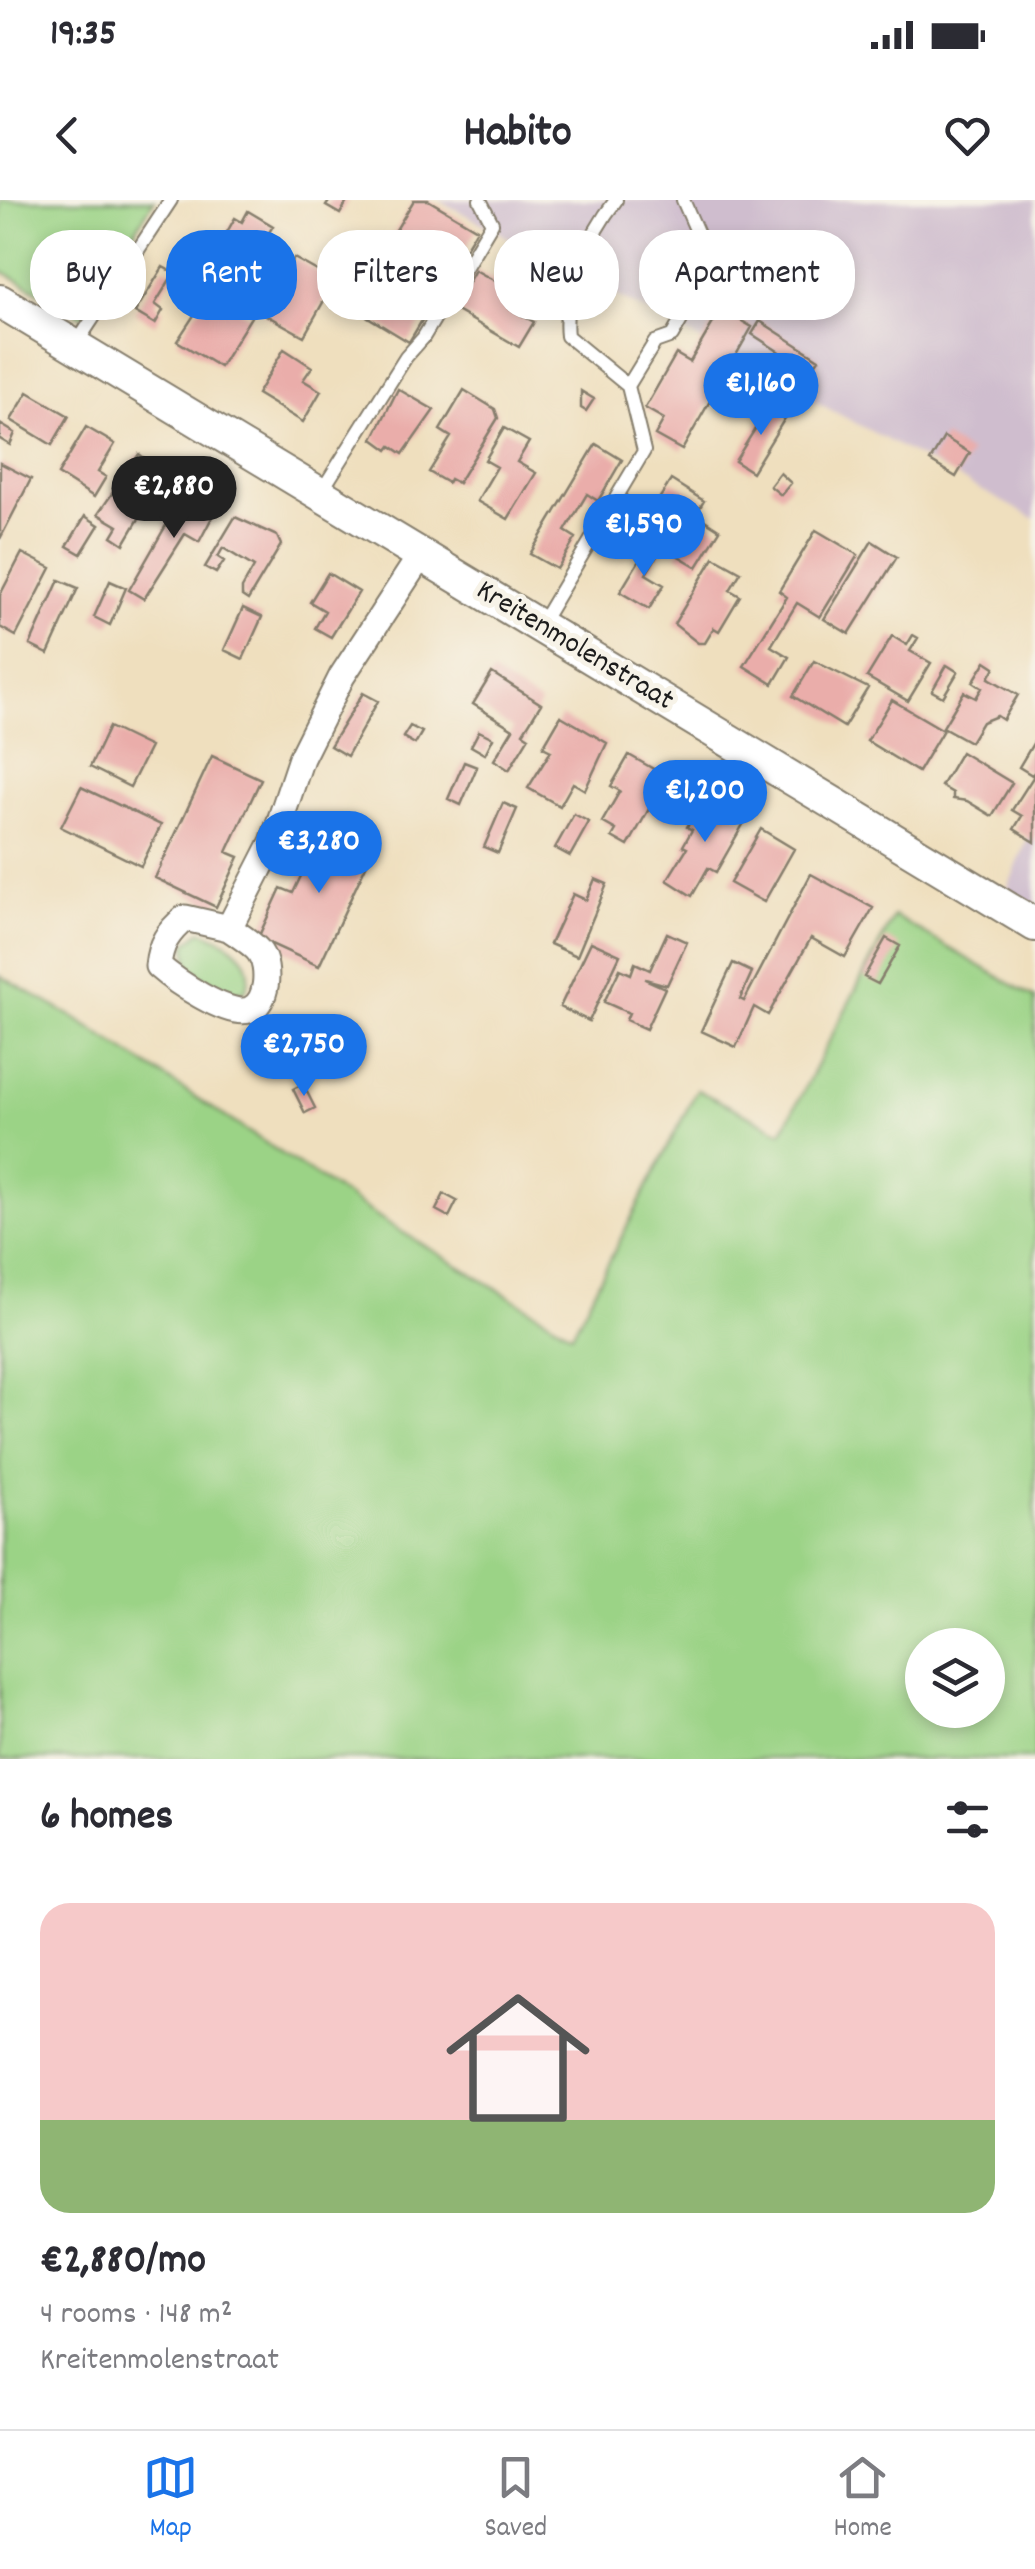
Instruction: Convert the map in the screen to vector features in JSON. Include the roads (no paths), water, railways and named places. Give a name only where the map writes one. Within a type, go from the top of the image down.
[{"type":"street","name":"Kreitenmolenstraat","points":[[0,300],[1035,925]]},
{"type":"street","points":[[229,928],[273,842],[301,758],[334,693],[420,555]]},
{"type":"lane","points":[[74,346],[171,200]]},
{"type":"lane","points":[[320,494],[492,224],[480,200]]},
{"type":"lane","points":[[540,626],[644,451],[628,386],[568,336],[564,307],[604,216],[616,200]]},
{"type":"lane","points":[[628,386],[656,342],[672,336],[712,266],[683,200]]}]
